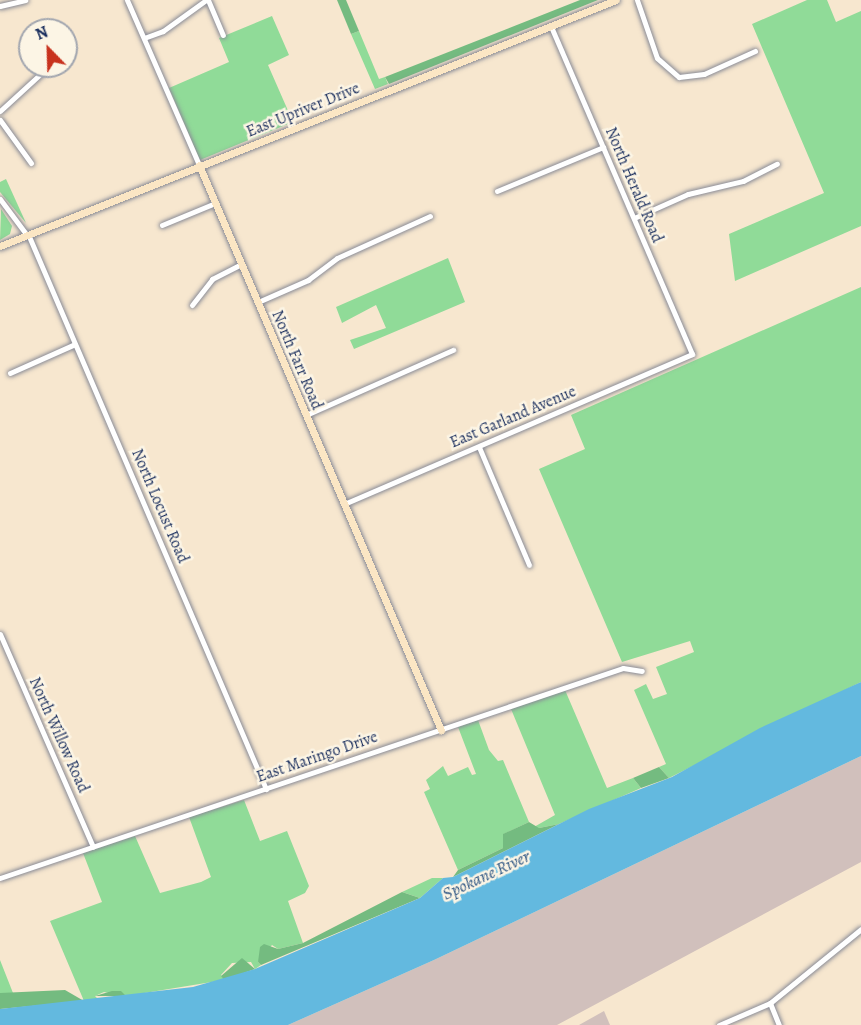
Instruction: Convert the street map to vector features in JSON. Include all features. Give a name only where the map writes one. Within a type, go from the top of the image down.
[{"type":"street","points":[[0,6],[25,0]]},
{"type":"street","name":"North Farr Road","points":[[127,0],[441,730]]},
{"type":"street","points":[[144,38],[163,31],[207,0],[223,35]]},
{"type":"street","name":"East Upriver Drive","points":[[0,246],[616,0]]},
{"type":"street","points":[[637,0],[657,58],[679,77],[704,74],[755,51]]},
{"type":"street","name":"North Herald Road","points":[[551,26],[692,354]]},
{"type":"street","points":[[0,111],[36,78]]},
{"type":"street","points":[[0,120],[31,163]]},
{"type":"street","points":[[497,191],[603,147]]},
{"type":"street","points":[[634,219],[688,194],[743,181],[777,164]]},
{"type":"street","name":"North Locust Road","points":[[0,199],[27,234],[266,789]]},
{"type":"street","points":[[162,225],[215,203]]},
{"type":"street","points":[[258,303],[308,280],[337,258],[430,216]]},
{"type":"street","points":[[192,306],[212,279],[241,264]]},
{"type":"street","points":[[10,373],[75,344]]},
{"type":"street","points":[[306,415],[453,350]]},
{"type":"street","name":"East Garland Avenue","points":[[344,504],[692,354]]},
{"type":"street","points":[[479,447],[529,565]]},
{"type":"street","name":"North Willow Road","points":[[0,634],[93,847]]},
{"type":"street","name":"East Maringo Drive","points":[[0,878],[622,668],[642,670]]},
{"type":"street","points":[[719,1025],[770,1003],[861,929]]},
{"type":"street","points":[[770,1003],[779,1025]]},
{"type":"shaded area","points":[[861,756],[861,862],[557,1025],[288,1025],[434,960]]},
{"type":"shaded area","points":[[604,1011],[610,1025],[579,1025]]},
{"type":"green space","points":[[337,0],[346,0],[359,31],[351,34]]},
{"type":"green space","points":[[580,0],[598,0],[389,84],[385,77]]},
{"type":"green space","points":[[807,0],[827,0],[836,22],[861,11],[861,226],[735,281],[729,234],[824,193],[752,24]]},
{"type":"green space","points":[[272,16],[289,55],[268,65],[293,122],[200,160],[169,88],[229,62],[219,38]]},
{"type":"green space","points":[[359,31],[379,79],[385,77],[388,84],[375,89],[351,34]]},
{"type":"green space","points":[[6,179],[26,223],[0,192],[0,182]]},
{"type":"green space","points":[[1,209],[12,226],[10,234],[0,240]]},
{"type":"green space","points":[[448,258],[465,302],[354,349],[350,340],[386,328],[376,305],[342,323],[336,307]]},
{"type":"green space","points":[[861,287],[861,682],[669,778],[659,767],[666,764],[634,690],[646,684],[653,699],[667,694],[656,667],[694,652],[690,641],[622,662],[539,469],[585,449],[571,415]]},
{"type":"green space","points":[[565,690],[607,788],[633,778],[641,788],[559,824],[534,827],[555,815],[511,709]]},
{"type":"green space","points":[[478,720],[489,750],[498,761],[503,760],[529,822],[504,834],[503,848],[458,870],[424,792],[430,789],[426,780],[443,766],[448,776],[468,767],[472,775],[476,774],[458,727]]},
{"type":"green space","points":[[659,767],[669,778],[641,788],[633,778]]},
{"type":"green space","points":[[244,800],[260,841],[287,831],[309,886],[305,893],[288,901],[303,943],[278,949],[272,945],[258,962],[261,965],[255,969],[251,962],[232,963],[221,975],[224,980],[126,996],[104,992],[95,996],[98,999],[84,1001],[50,921],[102,902],[83,853],[135,836],[160,893],[201,882],[211,877],[189,817]]},
{"type":"green space","points":[[529,822],[539,828],[559,824],[453,877],[458,870],[503,848],[503,834]]},
{"type":"green space","points":[[432,878],[443,878],[420,898],[402,892]]},
{"type":"green space","points":[[402,892],[420,898],[261,965],[258,962],[260,947],[264,944],[278,949],[303,943]]},
{"type":"green space","points":[[242,958],[255,969],[224,980],[221,976]]},
{"type":"green space","points":[[0,960],[13,993],[0,993]]},
{"type":"green space","points":[[65,990],[84,1001],[0,1009],[0,993]]},
{"type":"green space","points":[[121,991],[126,996],[95,996]]},
{"type":"water","name":"Spokane River","points":[[861,682],[861,756],[434,960],[288,1025],[0,1025],[0,1009],[193,987],[255,969],[420,898],[443,878],[453,877],[589,809],[672,777],[760,728]]}]
